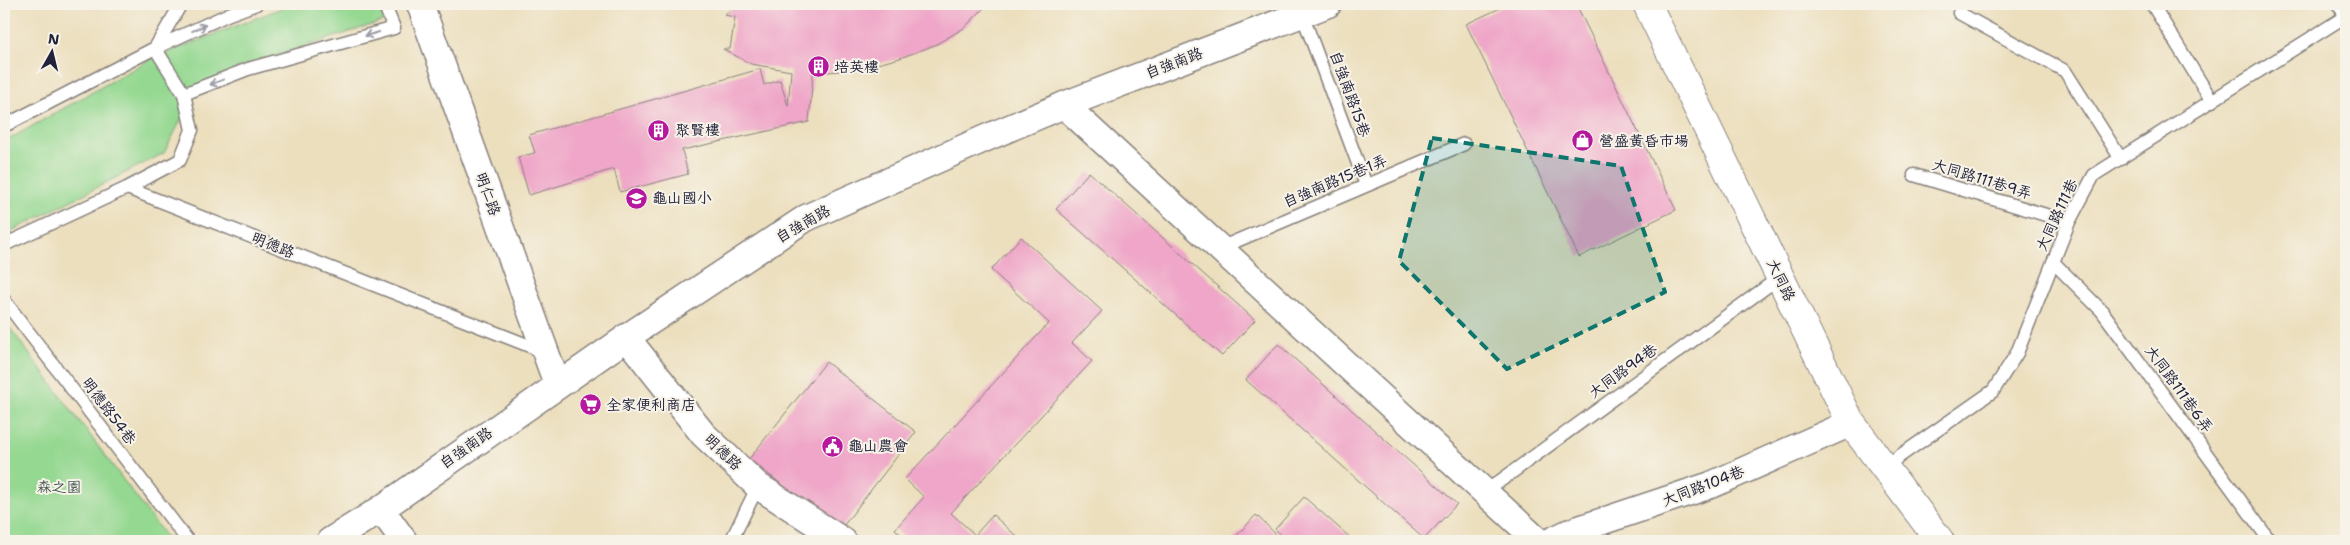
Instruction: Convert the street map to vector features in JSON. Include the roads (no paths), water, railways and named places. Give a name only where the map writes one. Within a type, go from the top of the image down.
[{"type":"street","name":"明仁路","points":[[420,4],[557,384]]},
{"type":"street","name":"自強南路","points":[[330,541],[381,508],[557,384],[806,218],[1064,105],[1328,4]]},
{"type":"street","name":"大同路","points":[[1647,4],[1851,423],[1940,541]]},
{"type":"street","points":[[1064,105],[1538,541]]},
{"type":"street","name":"明德路","points":[[626,338],[703,434],[758,486],[843,541]]},
{"type":"street","name":"大同路104巷","points":[[1551,541],[1570,532],[1712,486],[1851,423]]},
{"type":"street","points":[[381,508],[404,541]]},
{"type":"lane","points":[[155,48],[181,4]]},
{"type":"lane","points":[[4,126],[155,48],[229,14],[256,4]]},
{"type":"lane","points":[[184,94],[248,69],[394,28],[384,4]]},
{"type":"lane","points":[[2152,4],[2212,102]]},
{"type":"lane","points":[[2338,4],[2346,16]]},
{"type":"lane","points":[[1959,13],[2065,71],[2121,159]]},
{"type":"lane","name":"自強南路15巷","points":[[1302,14],[1366,185]]},
{"type":"lane","name":"大同路111巷","points":[[1884,467],[1993,391],[2017,353],[2069,222],[2094,175],[2346,16]]},
{"type":"lane","points":[[4,245],[127,188],[180,160],[192,130],[184,94],[155,48]]},
{"type":"lane","name":"自強南路15巷1弄","points":[[1220,248],[1464,144]]},
{"type":"lane","name":"大同路111巷9弄","points":[[1914,175],[2069,222]]},
{"type":"lane","name":"明德路","points":[[127,188],[546,352]]},
{"type":"lane","name":"大同路111巷6弄","points":[[2053,262],[2102,311],[2270,541]]},
{"type":"lane","name":"大同路94巷","points":[[1485,492],[1780,277]]},
{"type":"lane","name":"明德路54巷","points":[[4,300],[188,541]]},
{"type":"lane","points":[[731,541],[758,486]]},
{"type":"place","name":"培英樓","points":[[818,67]]},
{"type":"place","name":"聚賢樓","points":[[659,130]]},
{"type":"place","name":"營盛黃昏市場","points":[[1583,141]]},
{"type":"place","name":"龜山國小","points":[[636,198]]},
{"type":"place","name":"全家便利商店","points":[[590,405]]},
{"type":"place","name":"龜山農會","points":[[832,446]]},
{"type":"park label","name":"森之園","points":[[59,487]]}]
